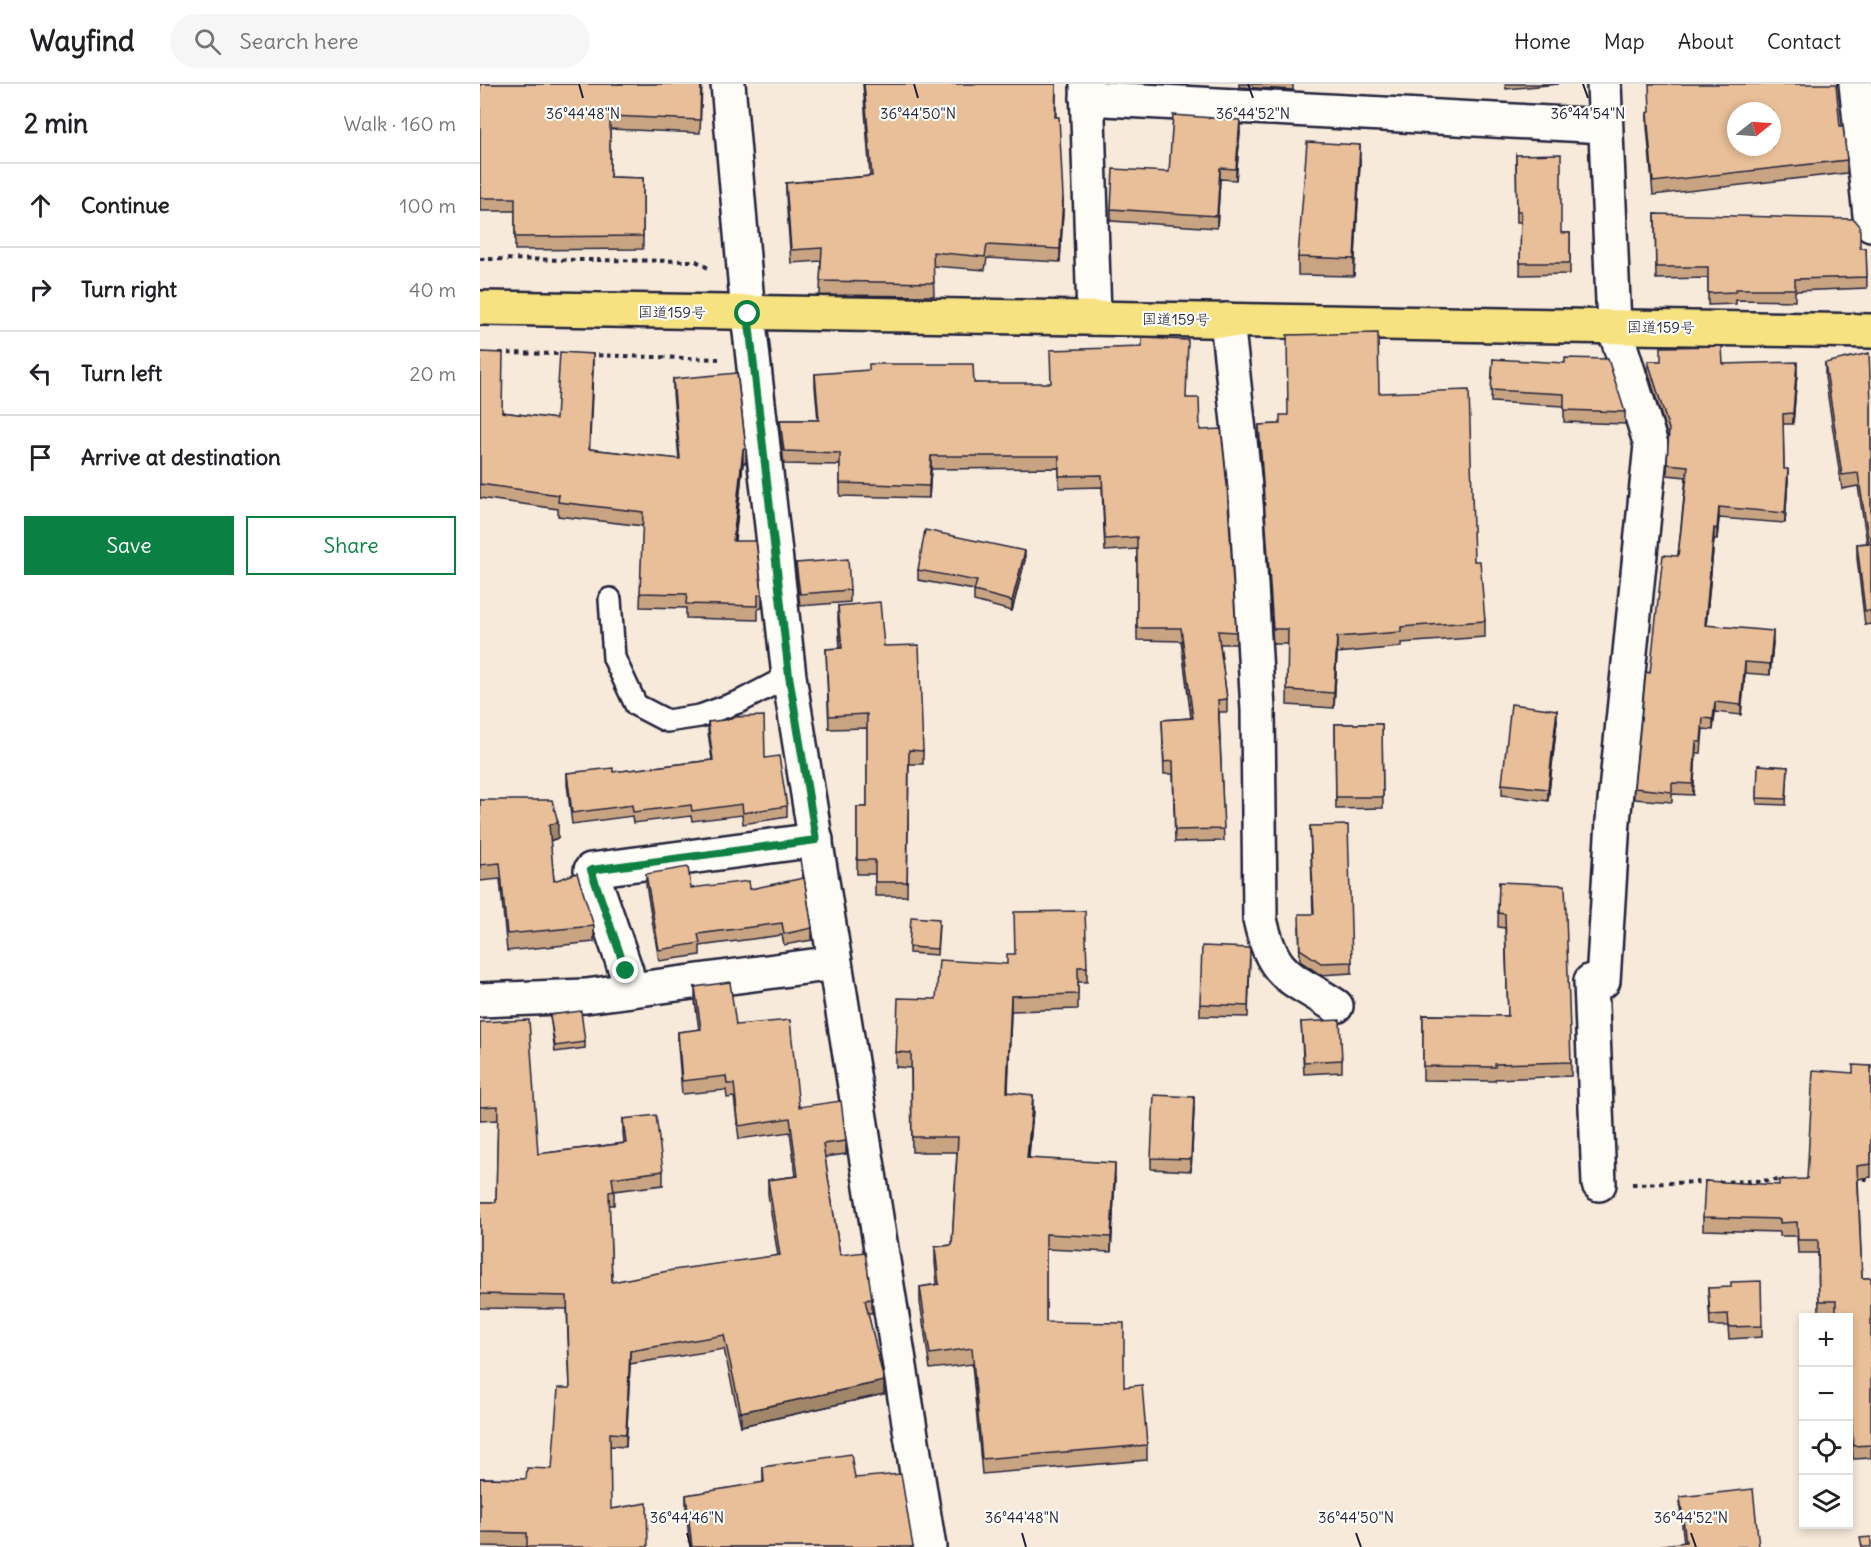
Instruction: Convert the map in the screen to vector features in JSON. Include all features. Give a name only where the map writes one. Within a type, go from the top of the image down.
[{"type":"highway","name":"国道159号","points":[[480,308],[1871,331]]},
{"type":"street","points":[[728,84],[748,314],[789,676],[929,1547]]},
{"type":"street","points":[[1599,1184],[1591,981],[1603,981],[1613,820],[1651,445],[1614,326],[1604,84]]},
{"type":"street","points":[[1856,84],[1871,224]]},
{"type":"street","points":[[1094,318],[1087,91],[1605,126]]},
{"type":"street","points":[[1227,320],[1246,496],[1258,710],[1260,919],[1267,948],[1283,974],[1336,1006]]},
{"type":"street","points":[[629,990],[626,971],[591,870],[816,840]]},
{"type":"street","points":[[480,1000],[586,996],[835,963]]},
{"type":"lane","points":[[610,599],[614,658],[618,668],[636,705],[667,721],[700,716],[741,701],[789,676]]},
{"type":"path","points":[[480,259],[696,261],[714,271]]},
{"type":"path","points":[[492,353],[574,355]]},
{"type":"path","points":[[586,355],[722,359]]},
{"type":"path","points":[[1847,1179],[1871,1179]]},
{"type":"path","points":[[1599,1184],[1788,1180]]},
{"type":"building","points":[[480,84],[701,84],[700,120],[610,116],[610,177],[643,178],[643,236],[515,237],[515,198],[480,198]]},
{"type":"building","points":[[864,84],[1056,84],[1055,117],[1059,117],[1063,197],[1060,249],[987,245],[985,257],[933,252],[934,283],[820,281],[822,248],[791,250],[786,183],[872,176]]},
{"type":"building","points":[[1649,84],[1836,84],[1840,126],[1843,126],[1847,160],[1653,182],[1647,113],[1650,112]]},
{"type":"building","points":[[1173,115],[1240,120],[1236,169],[1220,168],[1217,216],[1111,209],[1113,169],[1169,172]]},
{"type":"building","points":[[1307,142],[1360,145],[1354,259],[1298,257]]},
{"type":"building","points":[[1561,154],[1561,233],[1570,233],[1570,263],[1520,263],[1521,211],[1517,211],[1516,155]]},
{"type":"building","points":[[1655,214],[1854,219],[1860,226],[1860,248],[1866,248],[1867,277],[1795,279],[1795,289],[1736,289],[1736,292],[1708,293],[1708,267],[1656,267]]},
{"type":"building","points":[[1378,333],[1379,393],[1469,390],[1474,561],[1480,561],[1485,621],[1401,627],[1401,632],[1337,637],[1334,693],[1287,690],[1288,629],[1273,629],[1259,425],[1280,424],[1280,415],[1288,415],[1287,335]]},
{"type":"building","points":[[1142,338],[1188,340],[1186,398],[1199,398],[1200,430],[1221,429],[1227,485],[1236,632],[1218,631],[1227,699],[1218,700],[1224,829],[1175,830],[1173,761],[1164,762],[1162,720],[1193,718],[1181,628],[1137,628],[1137,537],[1105,539],[1102,475],[1059,476],[1059,456],[931,456],[929,486],[840,483],[840,453],[784,451],[780,420],[819,420],[815,374],[869,370],[869,364],[973,364],[974,383],[1051,383],[1050,350],[1142,347]]},
{"type":"building","points":[[1722,346],[1723,364],[1797,362],[1793,413],[1783,414],[1784,469],[1788,469],[1785,513],[1719,507],[1717,529],[1714,528],[1705,625],[1773,631],[1770,664],[1745,662],[1741,705],[1715,702],[1713,719],[1703,718],[1701,742],[1696,742],[1693,784],[1672,783],[1672,792],[1634,788],[1646,672],[1650,673],[1663,555],[1678,556],[1688,466],[1667,464],[1669,429],[1648,361],[1661,361],[1661,347]]},
{"type":"building","points":[[480,352],[503,353],[502,412],[556,419],[560,352],[593,354],[589,449],[680,459],[673,379],[737,373],[746,449],[743,449],[733,541],[756,541],[762,594],[758,595],[758,606],[686,604],[687,594],[640,593],[643,512],[558,502],[559,495],[480,484]]},
{"type":"building","points":[[1869,353],[1871,611],[1865,611],[1857,544],[1869,543],[1858,473],[1842,475],[1825,363]]},
{"type":"building","points":[[1565,358],[1608,359],[1625,412],[1564,410],[1564,394],[1491,390],[1493,359],[1565,363]]},
{"type":"building","points":[[925,530],[1025,551],[1012,601],[974,591],[977,581],[918,570]]},
{"type":"building","points":[[848,559],[850,590],[800,594],[796,563]]},
{"type":"building","points":[[880,602],[884,646],[919,645],[923,751],[909,750],[907,882],[875,882],[875,860],[857,860],[857,807],[867,807],[867,714],[829,716],[826,649],[842,648],[838,606]]},
{"type":"building","points":[[1511,704],[1557,710],[1548,789],[1502,784]]},
{"type":"building","points":[[764,716],[765,758],[779,756],[787,806],[743,813],[742,804],[692,811],[691,805],[633,812],[632,805],[572,813],[567,773],[613,768],[613,772],[713,760],[708,722],[731,719],[731,717]]},
{"type":"building","points":[[1335,724],[1382,724],[1383,797],[1336,797]]},
{"type":"building","points":[[1758,765],[1788,767],[1786,799],[1757,798]]},
{"type":"building","points":[[480,800],[552,800],[558,822],[549,825],[554,881],[577,873],[594,926],[507,934],[500,863],[480,865]]},
{"type":"building","points":[[1348,825],[1352,962],[1321,963],[1300,949],[1299,914],[1314,914],[1310,826]]},
{"type":"building","points":[[688,867],[691,888],[749,881],[750,889],[804,878],[812,928],[784,934],[782,923],[698,934],[700,943],[659,950],[646,874]]},
{"type":"building","points":[[1499,882],[1565,885],[1571,1062],[1495,1064],[1495,1067],[1423,1066],[1423,1015],[1508,1016],[1505,914],[1498,913]]},
{"type":"building","points":[[1085,911],[1087,967],[1078,967],[1078,994],[1011,996],[1007,1092],[1033,1095],[1027,1158],[1115,1163],[1111,1237],[1046,1234],[1046,1322],[1124,1323],[1124,1387],[1142,1385],[1147,1445],[982,1459],[972,1348],[930,1354],[920,1287],[939,1284],[935,1247],[952,1245],[958,1137],[912,1137],[911,1053],[896,1052],[898,998],[936,999],[939,960],[1007,964],[1007,954],[1015,954],[1014,912]]},
{"type":"building","points":[[911,917],[939,919],[937,949],[909,947]]},
{"type":"building","points":[[1202,946],[1250,948],[1248,1006],[1200,1004]]},
{"type":"building","points":[[730,982],[736,1025],[790,1020],[799,1107],[841,1101],[846,1141],[823,1144],[840,1255],[865,1252],[872,1299],[865,1300],[884,1381],[741,1412],[724,1335],[630,1351],[626,1434],[610,1433],[611,1509],[647,1503],[648,1547],[527,1547],[527,1533],[480,1532],[480,1478],[526,1479],[527,1468],[552,1469],[558,1388],[570,1388],[567,1296],[480,1294],[480,1202],[496,1202],[498,1106],[480,1107],[480,1022],[529,1020],[538,1154],[626,1143],[623,1119],[656,1115],[663,1171],[612,1178],[614,1191],[609,1192],[612,1282],[673,1270],[780,1255],[768,1180],[798,1176],[790,1118],[739,1126],[734,1084],[727,1084],[726,1076],[682,1081],[678,1032],[701,1029],[695,987]]},
{"type":"building","points":[[581,1011],[585,1042],[555,1046],[550,1015]]},
{"type":"building","points":[[1340,1020],[1342,1060],[1304,1062],[1301,1022]]},
{"type":"building","points":[[1853,1065],[1871,1066],[1871,1164],[1857,1166],[1862,1278],[1871,1278],[1871,1445],[1853,1446],[1853,1313],[1836,1313],[1836,1301],[1819,1301],[1818,1240],[1798,1240],[1797,1222],[1780,1223],[1780,1219],[1703,1217],[1705,1181],[1779,1185],[1779,1180],[1807,1179],[1813,1070],[1853,1073]]},
{"type":"building","points":[[1154,1095],[1194,1097],[1191,1159],[1151,1158]]},
{"type":"building","points":[[1761,1281],[1762,1326],[1729,1327],[1728,1314],[1710,1315],[1708,1288],[1731,1287],[1731,1282]]},
{"type":"building","points":[[851,1454],[855,1478],[901,1474],[913,1547],[692,1547],[686,1495],[764,1482],[763,1467]]},
{"type":"building","points":[[1753,1489],[1759,1547],[1663,1547],[1662,1545],[1686,1542],[1680,1497]]},
{"type":"building","points":[[1871,1537],[1871,1547],[1862,1547],[1860,1538]]},
{"type":"route","points":[[626,971],[591,870],[816,840],[789,676],[748,314]]}]
